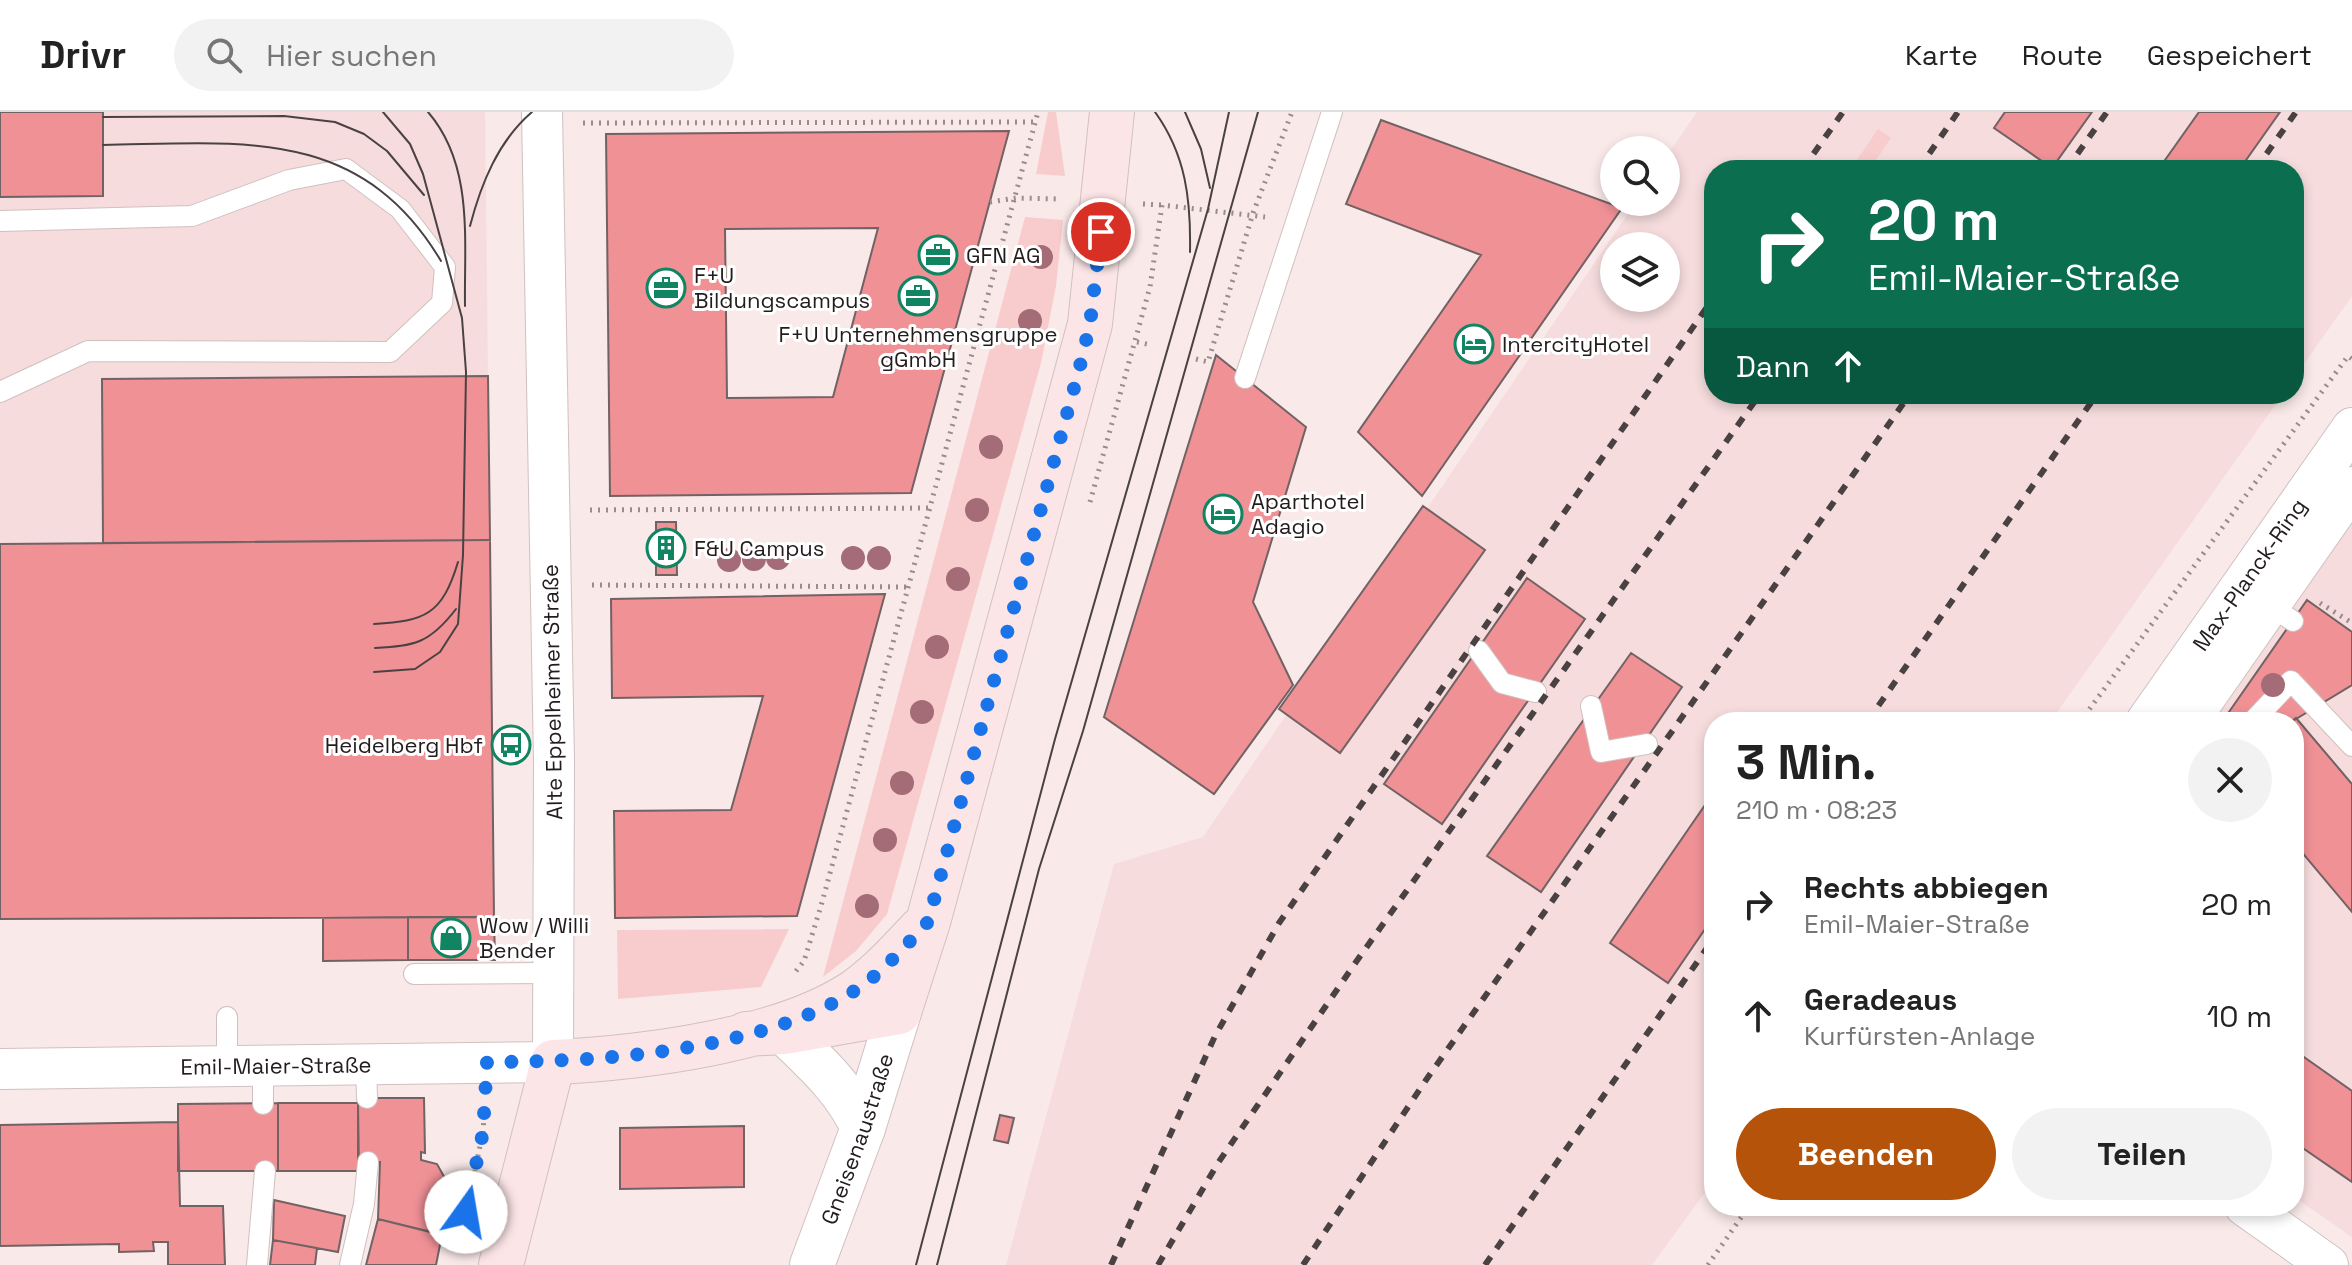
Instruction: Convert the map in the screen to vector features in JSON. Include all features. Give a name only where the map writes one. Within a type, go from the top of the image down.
[{"type":"main road","points":[[553,1062],[623,1059],[899,1012],[928,922],[1086,339],[1112,112]]},
{"type":"main road","points":[[765,1033],[818,1011],[855,991],[928,922]]},
{"type":"main road","name":"Alte Eppelheimer Straße","points":[[501,1265],[553,1062]]},
{"type":"street","name":"Alte Eppelheimer Straße","points":[[542,118],[554,760],[553,1062]]},
{"type":"street","name":"Max-Planck-Ring","points":[[2153,712],[2352,428]]},
{"type":"street","name":"Max-Planck-Ring","points":[[2197,712],[2281,613],[2352,487]]},
{"type":"street","name":"Gneisenaustraße","points":[[812,1265],[863,1128],[899,1012]]},
{"type":"street","points":[[765,1033],[835,1084],[854,1107],[863,1128]]},
{"type":"street","name":"Emil-Maier-Straße","points":[[0,1069],[366,1081],[487,1062],[553,1062]]},
{"type":"street","points":[[2259,1216],[2328,1265]]},
{"type":"lane","points":[[1245,378],[1334,115]]},
{"type":"lane","points":[[0,221],[192,216],[289,180],[346,169],[400,209],[445,267],[442,303],[390,352],[88,351],[0,392]]},
{"type":"lane","points":[[1479,651],[1502,683],[1536,692]]},
{"type":"lane","points":[[2262,712],[2291,681],[2352,746]]},
{"type":"lane","points":[[1591,706],[1601,752],[1647,744]]},
{"type":"lane","points":[[414,974],[553,973]]},
{"type":"lane","points":[[227,1017],[251,1078]]},
{"type":"lane","points":[[350,1265],[364,1204],[368,1162]]},
{"type":"lane","points":[[257,1265],[265,1171]]},
{"type":"path","points":[[791,977],[804,961],[910,587],[1016,198],[1036,112]]},
{"type":"path","points":[[1196,359],[1208,362],[1253,213],[1292,112]]},
{"type":"path","points":[[542,118],[1036,122]]},
{"type":"path","points":[[990,202],[1016,198]]},
{"type":"path","points":[[1137,342],[1151,345]]},
{"type":"path","points":[[2087,712],[2348,356],[2352,359]]},
{"type":"path","points":[[549,510],[932,508]]},
{"type":"path","points":[[551,584],[910,587]]},
{"type":"path","points":[[2316,601],[2352,623]]},
{"type":"path","points":[[461,1235],[483,1132],[487,1062]]},
{"type":"path","points":[[1708,1265],[1742,1216]]},
{"type":"shaded area","points":[[0,112],[485,112],[494,917],[0,919]]},
{"type":"shaded area","points":[[1048,112],[1056,112],[1065,176],[1036,174]]},
{"type":"shaded area","points":[[1697,112],[2352,112],[2352,296],[2304,364],[2304,160],[1704,160],[1704,404],[2276,404],[2057,712],[1704,712],[1704,1194],[1652,1265],[1006,1265],[1114,864],[1203,837],[1600,255],[1600,312],[1680,312],[1680,232],[1616,232],[1626,216],[1680,216],[1680,137]]},
{"type":"shaded area","points":[[1878,129],[1891,138],[1876,160],[1857,160]]},
{"type":"shaded area","points":[[1025,217],[1063,220],[1056,286],[1041,363],[887,914],[856,951],[823,977]]},
{"type":"shaded area","points":[[2352,507],[2352,1237],[2304,1204],[2304,712],[2207,712]]},
{"type":"shaded area","points":[[789,929],[761,987],[618,999],[617,930]]},
{"type":"building","points":[[0,112],[103,112],[103,196],[0,197]]},
{"type":"building","points":[[2005,112],[2092,112],[2058,160],[2040,160],[1994,128]]},
{"type":"building","points":[[2199,112],[2280,112],[2246,160],[2165,160]]},
{"type":"building","name":"IntercityHotel","points":[[1381,120],[1600,200],[1600,216],[1616,216],[1605,232],[1600,232],[1600,240],[1422,496],[1358,432],[1481,255],[1346,204]]},
{"type":"building","name":"F+U Bildungscampus","points":[[1009,131],[911,493],[610,496],[606,134]],"holes":[[[878,228],[833,397],[727,398],[725,229]]]},
{"type":"building","name":"Aparthotel Adagio","points":[[1216,355],[1306,427],[1253,602],[1293,685],[1214,794],[1104,717]]},
{"type":"building","points":[[488,376],[490,540],[103,543],[102,379]]},
{"type":"building","points":[[1423,506],[1485,550],[1340,753],[1279,709]]},
{"type":"building","name":"F&U Campus","points":[[656,522],[676,522],[677,575],[656,575]]},
{"type":"building","points":[[490,540],[494,917],[0,919],[0,544]]},
{"type":"building","points":[[1527,578],[1585,619],[1442,824],[1384,784]]},
{"type":"building","points":[[885,594],[797,916],[615,918],[614,811],[731,810],[763,696],[612,698],[611,599]]},
{"type":"building","points":[[2307,600],[2352,632],[2352,685],[2304,714],[2229,712]]},
{"type":"building","points":[[1631,653],[1682,687],[1541,892],[1487,856]]},
{"type":"building","points":[[2304,727],[2352,784],[2352,912],[2304,855]]},
{"type":"building","points":[[1704,807],[1704,931],[1668,983],[1610,943]]},
{"type":"building","name":"Wow / Willi Bender","points":[[408,917],[494,917],[495,960],[408,960]]},
{"type":"building","points":[[408,917],[408,960],[323,961],[323,918]]},
{"type":"building","points":[[2304,1057],[2352,1091],[2352,1182],[2304,1149]]},
{"type":"building","points":[[358,1098],[424,1098],[425,1153],[421,1152],[421,1160],[437,1164],[456,1198],[448,1236],[378,1219],[380,1162],[358,1162]]},
{"type":"building","points":[[278,1103],[358,1103],[359,1171],[278,1171]]},
{"type":"building","points":[[278,1103],[278,1171],[178,1171],[178,1104]]},
{"type":"building","points":[[1000,1115],[1014,1118],[1008,1143],[994,1140]]},
{"type":"building","points":[[178,1122],[180,1206],[223,1206],[225,1265],[168,1265],[168,1242],[153,1242],[154,1251],[119,1252],[119,1244],[0,1246],[0,1125]]},
{"type":"building","points":[[744,1126],[744,1187],[620,1189],[620,1128]]},
{"type":"building","points":[[274,1200],[345,1216],[338,1252],[273,1240]]},
{"type":"building","points":[[378,1219],[442,1235],[436,1265],[366,1265]]},
{"type":"building","points":[[273,1240],[317,1248],[315,1265],[270,1265]]},
{"type":"tram line","points":[[374,672],[415,669],[440,652],[458,624],[463,555],[466,372],[462,318],[423,174],[410,144],[383,112]]},
{"type":"tram line","points":[[428,112],[443,133],[460,179],[465,230],[465,306]]},
{"type":"tram line","points":[[470,226],[492,164],[510,136],[532,112]]},
{"type":"tram line","points":[[1155,112],[1180,161],[1188,196],[1190,252]]},
{"type":"tram line","points":[[1185,112],[1201,149],[1210,188]]},
{"type":"tram line","points":[[916,1265],[1055,739],[1208,209],[1229,112]]},
{"type":"tram line","points":[[937,1265],[1039,869],[1083,731],[1258,112]]},
{"type":"tram line","points":[[103,117],[284,116],[335,122],[364,134],[387,151],[424,195]]},
{"type":"tram line","points":[[103,145],[248,145],[293,151],[334,164],[373,185],[409,217],[441,261]]},
{"type":"tram line","points":[[374,624],[406,620],[429,612],[445,594],[458,562]]},
{"type":"tram line","points":[[375,648],[401,646],[421,640],[438,629],[456,609]]},
{"type":"railway","points":[[1809,160],[1843,112]]},
{"type":"railway","points":[[1925,160],[1958,112]]},
{"type":"railway","points":[[2073,160],[2107,112]]},
{"type":"railway","points":[[2262,160],[2296,112]]},
{"type":"railway","points":[[1111,1265],[1215,1036],[1279,923],[1704,311]]},
{"type":"railway","points":[[1158,1265],[1218,1163],[1356,962],[1753,404]]},
{"type":"railway","points":[[1303,1265],[1426,1080],[1903,404]]},
{"type":"railway","points":[[1874,712],[2090,404]]},
{"type":"railway","points":[[1485,1265],[1704,952]]},
{"type":"place","name":"GFN AG","points":[[938,255]]},
{"type":"place","name":"F+U Bildungscampus","points":[[666,288]]},
{"type":"place","name":"F+U Unternehmensgruppe gGmbH","points":[[918,296]]},
{"type":"place","name":"IntercityHotel","points":[[1474,344]]},
{"type":"place","name":"Aparthotel Adagio","points":[[1223,514]]},
{"type":"place","name":"F&U Campus","points":[[666,548]]},
{"type":"place","name":"Heidelberg Hbf","points":[[511,745]]},
{"type":"place","name":"Wow / Willi Bender","points":[[451,938]]},
{"type":"route","points":[[466,1212],[483,1132],[487,1062],[623,1059],[781,1024],[818,1011],[855,991],[928,922],[1079,370],[1090,324],[1101,232]]}]
